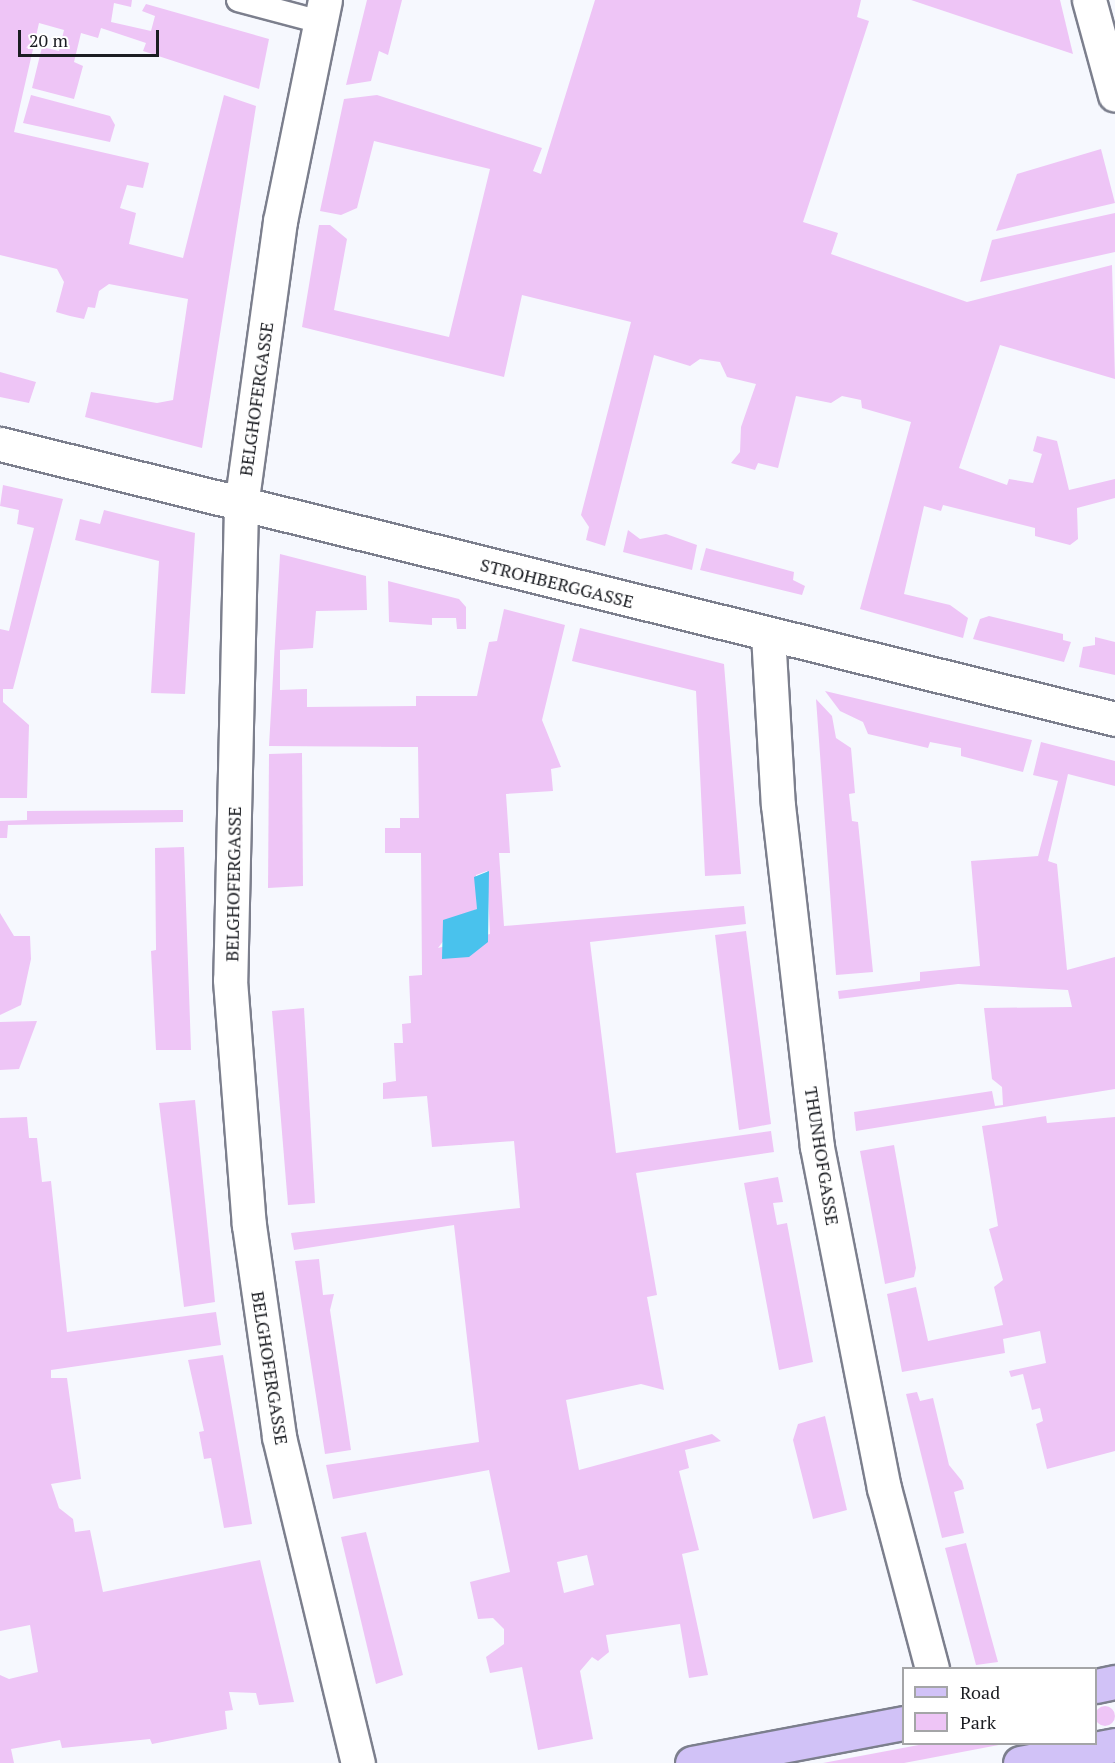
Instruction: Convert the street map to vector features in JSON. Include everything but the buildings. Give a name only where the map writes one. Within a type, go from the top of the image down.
[{"type":"main road","points":[[1097,1686],[1115,1682]]},
{"type":"main road","points":[[692,1763],[902,1723]]},
{"type":"main road","points":[[1020,1763],[1115,1745]]},
{"type":"street","points":[[1089,0],[1115,95]]},
{"type":"street","name":"BELGHOFERGASSE","points":[[322,11],[280,221],[241,506],[230,980],[249,1225],[279,1437],[358,1763]]},
{"type":"street","name":"STROHBERGGASSE","points":[[0,444],[241,506],[1115,719]]},
{"type":"street","name":"THUNHOFGASSE","points":[[768,634],[778,805],[817,1147],[885,1488],[932,1667]]},
{"type":"lane","points":[[238,0],[322,11]]},
{"type":"green space","points":[[0,0],[132,0],[131,7],[114,3],[111,22],[151,31],[155,16],[142,11],[146,4],[269,39],[259,89],[143,51],[146,43],[101,28],[98,38],[81,33],[74,62],[83,66],[74,99],[32,88],[42,47],[59,51],[64,30],[39,23],[14,132],[149,163],[143,188],[127,185],[120,208],[136,213],[129,244],[183,258],[224,95],[256,106],[202,448],[85,417],[91,392],[157,403],[173,400],[188,299],[109,284],[99,291],[95,308],[88,307],[84,319],[70,316],[56,312],[64,282],[57,269],[0,255]]},
{"type":"green space","points":[[367,0],[402,0],[388,55],[379,51],[371,81],[346,85]]},
{"type":"green space","points":[[595,0],[861,0],[857,17],[869,21],[803,222],[838,233],[831,254],[967,302],[1112,265],[1115,379],[1000,345],[959,468],[1007,485],[1009,479],[1033,483],[1042,454],[1033,451],[1037,436],[1057,441],[1069,490],[1115,479],[1115,498],[1077,508],[1078,539],[1070,545],[1035,536],[1035,528],[943,505],[941,511],[924,506],[904,594],[950,605],[968,618],[963,638],[860,609],[911,422],[862,408],[861,400],[842,396],[831,403],[796,396],[778,468],[758,463],[755,470],[731,463],[740,452],[741,427],[756,384],[727,377],[720,362],[700,359],[690,366],[654,355],[605,546],[586,540],[589,527],[581,515],[631,322],[522,295],[504,377],[302,327],[319,225],[330,225],[347,239],[334,310],[449,337],[490,169],[374,141],[357,208],[341,215],[320,211],[344,99],[377,95],[542,148],[533,171],[541,174]]},
{"type":"green space","points":[[911,0],[1060,0],[1073,54]]},
{"type":"green space","points":[[31,95],[110,116],[115,125],[110,142],[23,123]]},
{"type":"green space","points":[[1101,149],[1115,203],[996,231],[1017,174]]},
{"type":"green space","points":[[1115,213],[1115,252],[980,282],[992,240]]},
{"type":"green space","points":[[0,372],[36,382],[29,403],[0,397]]},
{"type":"green space","points":[[3,485],[63,499],[13,689],[3,689],[3,702],[29,725],[27,798],[0,798],[0,629],[9,631],[34,528],[17,524],[19,510],[0,506]]},
{"type":"green space","points":[[104,510],[195,533],[185,694],[151,693],[159,561],[75,540],[80,519],[100,524]]},
{"type":"green space","points":[[628,530],[640,539],[666,534],[697,545],[692,570],[623,552]]},
{"type":"green space","points":[[706,548],[794,572],[793,580],[805,586],[802,595],[700,570]]},
{"type":"green space","points":[[280,554],[366,576],[367,610],[316,611],[313,648],[280,650],[280,690],[307,689],[307,707],[416,706],[416,696],[477,696],[489,642],[497,641],[504,609],[565,625],[542,720],[561,767],[551,769],[553,791],[506,794],[510,853],[499,853],[504,926],[744,906],[746,924],[590,942],[616,1153],[771,1131],[774,1152],[636,1173],[657,1295],[647,1297],[664,1390],[641,1384],[566,1400],[579,1470],[712,1434],[721,1441],[685,1450],[689,1468],[679,1471],[699,1550],[682,1554],[708,1675],[689,1678],[680,1624],[606,1635],[609,1652],[598,1661],[592,1657],[580,1671],[593,1739],[538,1750],[522,1667],[490,1673],[486,1657],[504,1644],[504,1629],[493,1618],[478,1619],[470,1582],[510,1572],[489,1470],[333,1499],[326,1465],[479,1442],[454,1225],[294,1250],[291,1233],[520,1208],[514,1141],[432,1147],[427,1096],[383,1099],[383,1083],[396,1081],[394,1043],[403,1043],[402,1024],[411,1023],[409,976],[422,975],[421,853],[385,853],[385,828],[400,828],[400,818],[419,818],[418,747],[269,746]],"holes":[[[487,871],[490,934],[438,948],[463,915],[477,909],[476,875]],[[587,1555],[594,1585],[564,1593],[557,1562]]]},
{"type":"green space","points":[[388,581],[459,599],[466,607],[466,629],[457,629],[456,618],[432,618],[432,625],[389,622]]},
{"type":"green space","points":[[989,616],[1063,634],[1063,640],[1071,642],[1064,662],[973,639],[980,619]]},
{"type":"green space","points":[[580,628],[724,664],[741,874],[705,876],[696,691],[572,661]]},
{"type":"green space","points":[[1095,637],[1115,642],[1115,675],[1079,667],[1083,647],[1095,645]]},
{"type":"green space","points":[[825,691],[1032,740],[1023,772],[961,756],[961,748],[930,742],[928,748],[868,734],[863,722],[840,711]]},
{"type":"green space","points":[[816,699],[832,716],[836,738],[851,748],[855,793],[849,794],[852,821],[858,822],[873,972],[836,975]]},
{"type":"green space","points":[[1041,742],[1115,761],[1115,786],[1068,774],[1048,861],[1057,864],[1067,970],[1115,957],[1115,1089],[856,1131],[854,1112],[992,1091],[995,1106],[1003,1105],[1002,1087],[992,1079],[984,1008],[1072,1007],[1068,990],[958,984],[839,999],[838,991],[920,981],[920,972],[980,966],[971,861],[1038,856],[1058,781],[1033,775]]},
{"type":"green space","points":[[302,753],[303,886],[268,888],[269,754]]},
{"type":"green space","points":[[183,810],[183,822],[8,825],[7,838],[0,838],[0,821],[27,820],[27,811]]},
{"type":"green space","points":[[184,847],[191,1050],[156,1050],[151,951],[156,950],[155,848]]},
{"type":"green space","points":[[0,913],[14,936],[30,936],[31,959],[21,1005],[0,1015]]},
{"type":"green space","points":[[746,931],[771,1124],[739,1130],[715,935]]},
{"type":"green space","points":[[304,1008],[315,1203],[288,1205],[272,1011]]},
{"type":"green space","points":[[37,1021],[19,1069],[0,1070],[0,1022]]},
{"type":"green space","points":[[195,1100],[215,1302],[184,1307],[159,1103]]},
{"type":"green space","points":[[1046,1116],[1047,1123],[1115,1117],[1115,1451],[1047,1469],[1036,1424],[1043,1421],[1040,1408],[1032,1410],[1023,1374],[1011,1377],[1009,1371],[1046,1363],[1040,1331],[1003,1339],[1005,1353],[902,1372],[887,1294],[916,1287],[928,1341],[1003,1325],[994,1287],[1003,1280],[989,1229],[998,1226],[982,1126]]},
{"type":"green space","points":[[27,1117],[29,1138],[37,1138],[42,1182],[51,1181],[67,1332],[216,1312],[221,1345],[51,1370],[51,1378],[67,1378],[81,1479],[51,1484],[59,1508],[73,1519],[75,1532],[90,1530],[103,1592],[260,1560],[294,1702],[259,1705],[256,1693],[229,1692],[233,1710],[225,1711],[227,1729],[152,1744],[150,1739],[62,1748],[60,1740],[11,1749],[14,1763],[0,1763],[0,1675],[9,1679],[38,1672],[30,1625],[0,1631],[0,1118]]},
{"type":"green space","points":[[894,1145],[916,1268],[914,1277],[885,1284],[860,1151]]},
{"type":"green space","points":[[778,1177],[783,1202],[773,1203],[777,1225],[787,1223],[813,1362],[779,1370],[744,1183]]},
{"type":"green space","points":[[319,1259],[323,1295],[334,1294],[330,1310],[351,1450],[325,1454],[295,1261]]},
{"type":"green space","points":[[223,1355],[252,1524],[224,1528],[211,1458],[204,1459],[199,1432],[204,1431],[188,1360]]},
{"type":"green space","points":[[917,1392],[920,1401],[933,1398],[949,1465],[962,1481],[964,1489],[954,1492],[964,1533],[942,1538],[906,1394]]},
{"type":"green space","points":[[825,1416],[847,1510],[813,1519],[793,1440],[798,1424]]},
{"type":"green space","points":[[366,1532],[403,1675],[376,1684],[341,1537]]},
{"type":"green space","points":[[966,1543],[998,1662],[976,1665],[945,1548]]},
{"type":"green space","points":[[1101,1707],[1109,1707],[1114,1712],[1114,1720],[1109,1725],[1101,1725],[1097,1722],[1097,1710]]},
{"type":"green space","points":[[919,1745],[999,1745],[904,1763],[823,1763]]},
{"type":"water","points":[[489,871],[488,942],[469,957],[442,959],[443,920],[477,909],[474,877]]}]
